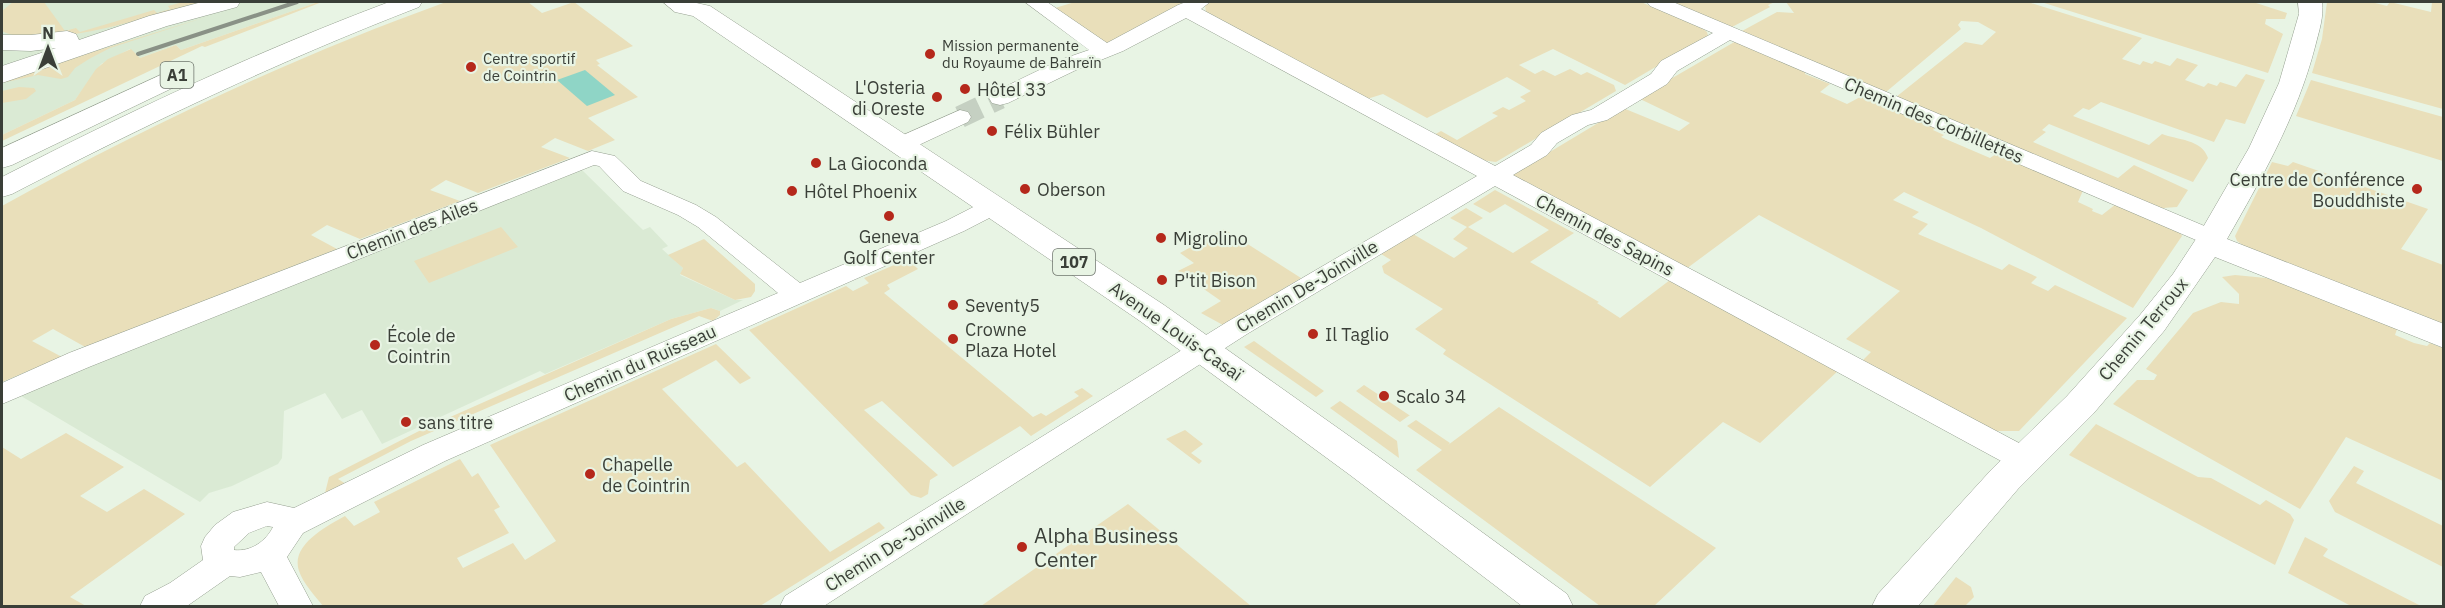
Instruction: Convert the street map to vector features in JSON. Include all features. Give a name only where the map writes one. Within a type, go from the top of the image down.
[{"type":"main road","points":[[2,75],[158,21],[228,2]]},
{"type":"main road","name":"A1","points":[[2,159],[174,76],[357,2]]},
{"type":"main road","name":"A1","points":[[2,188],[202,88],[410,2]]},
{"type":"main road","name":"Avenue Louis-Casaï","points":[[675,2],[684,7],[708,5],[734,34],[1202,349],[1364,465],[1552,606]]},
{"type":"main road","name":"Chemin Terroux","points":[[1893,606],[2025,460],[2080,405],[2152,323],[2184,281],[2210,241],[2263,147],[2297,72],[2311,14],[2310,2]]},
{"type":"main road","points":[[2,42],[24,44],[54,41],[158,21]]},
{"type":"main road","points":[[2,67],[80,48]]},
{"type":"main road","name":"Chemin des Corbillettes","points":[[2210,241],[2444,337]]},
{"type":"street","points":[[1035,2],[1105,51]]},
{"type":"street","name":"Chemin des Corbillettes","points":[[1657,2],[2210,241]]},
{"type":"street","points":[[1000,98],[1068,65],[1105,51],[1193,5]]},
{"type":"street","name":"Chemin des Sapins","points":[[1193,5],[1495,176],[2025,460]]},
{"type":"street","name":"Chemin De-Joinville","points":[[797,606],[1202,349],[1315,280],[1539,150],[1549,138],[1580,120],[1599,115],[1659,79],[1669,66],[1728,33]]},
{"type":"street","points":[[900,145],[960,117]]},
{"type":"street","name":"Chemin des Ailes","points":[[2,394],[79,360],[592,158],[607,161],[632,186],[687,210],[707,222],[796,294]]},
{"type":"street","name":"Chemin du Ruisseau","points":[[290,525],[434,453],[955,226],[992,207]]},
{"type":"street","points":[[267,514],[287,518],[290,525],[284,540],[268,554],[245,563],[225,562],[219,559],[217,546],[228,531],[240,523],[267,514]]},
{"type":"street","points":[[268,554],[296,606]]},
{"type":"street","points":[[157,606],[182,593],[225,562]]},
{"type":"shaded area","points":[[2,2],[318,2],[181,50],[176,45],[140,58],[130,49],[101,64],[75,100],[2,135]]},
{"type":"shaded area","points":[[13,2],[44,2],[65,31],[76,28],[80,32],[154,10],[157,13],[170,9],[168,6],[183,2],[202,2],[72,35],[21,37],[2,31],[2,11]]},
{"type":"shaded area","points":[[322,2],[205,47],[202,46],[2,141],[2,135],[75,100],[96,69],[108,59],[131,49],[140,58],[176,45],[181,50]]},
{"type":"shaded area","points":[[446,2],[528,2],[542,13],[574,2],[633,46],[596,60],[600,64],[597,65],[638,97],[588,118],[615,140],[588,151],[555,138],[541,147],[570,158],[478,193],[446,180],[430,190],[460,201],[360,239],[327,225],[311,235],[337,249],[87,348],[53,329],[32,341],[62,357],[2,382],[2,206],[220,95],[332,46]]},
{"type":"shaded area","points":[[1075,2],[1188,2],[1109,45],[1055,8]]},
{"type":"shaded area","points":[[1210,2],[1641,2],[1702,28],[1708,36],[1625,85],[1553,49],[1519,65],[1535,74],[1543,70],[1555,76],[1570,69],[1581,75],[1587,72],[1614,85],[1616,91],[1496,162],[1481,160],[1434,135],[1441,131],[1457,140],[1498,116],[1492,113],[1503,107],[1509,110],[1526,101],[1520,97],[1531,91],[1507,77],[1427,118],[1383,94],[1367,99],[1206,13],[1205,5]]},
{"type":"shaded area","points":[[1669,2],[1775,2],[1768,5],[1770,7],[1732,27],[1726,27]]},
{"type":"shaded area","points":[[1786,2],[2028,2],[2142,38],[2122,59],[2140,65],[2143,61],[2152,64],[2155,61],[2170,66],[2177,58],[2198,65],[2185,80],[2204,87],[2208,83],[2217,86],[2220,82],[2236,87],[2246,74],[2265,80],[2245,124],[2226,119],[2214,142],[2101,102],[2089,110],[2083,108],[2073,116],[2149,145],[2162,134],[2195,144],[2205,152],[2208,158],[2193,182],[2049,124],[2042,130],[2046,132],[2033,142],[2118,178],[2134,165],[2188,190],[2177,207],[2149,209],[1896,97],[1965,42],[1982,45],[1996,32],[1978,22],[1961,21],[1958,25],[1961,29],[1886,92],[1743,34],[1742,31],[1777,12],[1794,13]]},
{"type":"shaded area","points":[[2041,2],[2253,2],[2287,13],[2285,19],[2266,19],[2265,24],[2283,34],[2268,73]]},
{"type":"shaded area","points":[[2327,2],[2371,2],[2387,6],[2390,2],[2431,12],[2432,2],[2443,2],[2443,109],[2312,73],[2322,39]]},
{"type":"shaded area","points":[[209,16],[110,48],[75,68],[68,77],[61,79],[38,75],[2,83],[2,80]]},
{"type":"shaded area","points":[[1736,41],[1805,70],[1805,74],[1830,84],[1820,92],[1847,104],[1864,95],[1933,124],[1935,128],[1933,130],[1944,135],[1941,137],[1990,158],[1999,152],[2084,188],[2078,202],[2093,209],[2092,211],[2102,215],[2116,204],[2179,230],[2182,236],[2133,308],[1981,228],[1904,192],[1893,200],[1919,212],[1912,217],[1928,224],[1918,234],[2002,270],[2009,264],[2037,277],[2031,283],[2048,291],[2055,285],[2127,318],[2019,431],[1988,431],[1862,361],[1871,352],[1846,339],[1900,291],[1759,215],[1686,269],[1510,176],[1623,108],[1679,131],[1690,123],[1638,98]]},
{"type":"shaded area","points":[[2311,80],[2443,117],[2443,161],[2296,116]]},
{"type":"shaded area","points":[[19,87],[34,88],[36,91],[26,99],[2,103],[2,91]]},
{"type":"shaded area","points":[[2272,162],[2288,166],[2293,162],[2428,209],[2401,249],[2443,265],[2443,328],[2244,246],[2237,241],[2235,236]]},
{"type":"shaded area","name":"École de Cointrin","points":[[581,169],[643,230],[650,227],[668,246],[662,249],[683,268],[680,275],[735,300],[743,300],[720,311],[711,308],[671,319],[545,374],[540,371],[382,444],[362,410],[342,419],[325,393],[284,411],[282,458],[278,464],[232,486],[209,493],[200,502],[21,396],[24,390]]},
{"type":"shaded area","points":[[1495,190],[1574,233],[1530,262],[1599,302],[1597,303],[1620,318],[1670,280],[1839,370],[1760,443],[1723,422],[1650,487],[1443,354],[1446,350],[1415,329],[1443,309],[1384,273],[1382,266],[1391,260],[1381,254],[1413,234],[1454,258],[1468,248],[1453,239],[1467,227],[1450,218],[1466,208],[1483,218],[1468,227],[1513,253],[1549,230],[1505,204],[1490,213],[1473,204]]},
{"type":"shaded area","points":[[501,227],[518,247],[429,283],[414,261]]},
{"type":"shaded area","points":[[1224,229],[1301,278],[1223,325],[1201,313],[1221,301],[1178,271],[1194,263],[1180,253]]},
{"type":"shaded area","points":[[704,239],[755,284],[755,291],[751,297],[735,300],[680,274],[683,268],[668,255]]},
{"type":"shaded area","points":[[908,259],[918,269],[887,285],[890,289],[884,293],[1033,417],[1041,413],[1046,416],[1079,396],[1074,392],[1082,388],[1093,396],[1031,436],[1020,426],[953,467],[882,401],[864,410],[938,475],[930,480],[928,494],[921,498],[911,495],[749,330],[846,286],[853,291],[869,283],[864,278]]},
{"type":"shaded area","points":[[2235,275],[2266,278],[2287,284],[2397,329],[2395,335],[2414,343],[2427,346],[2430,343],[2443,348],[2443,481],[2346,437],[2300,509],[2113,404],[2137,380],[2154,380],[2157,375],[2146,369],[2193,313],[2221,302],[2239,304],[2239,294],[2222,277]]},
{"type":"shaded area","points":[[711,308],[720,311],[720,315],[713,321],[699,316],[411,441],[338,479],[346,484],[325,493],[329,477],[421,430],[671,319]]},
{"type":"shaded area","points":[[1254,341],[1324,391],[1316,397],[1244,347]]},
{"type":"shaded area","points":[[716,344],[751,378],[740,384],[716,360],[662,389],[737,467],[745,462],[830,552],[879,522],[885,528],[760,606],[323,606],[303,580],[298,562],[300,553],[320,531],[345,516],[354,526],[380,512],[374,502],[460,459],[472,477],[478,473],[500,507],[494,510],[509,533],[457,558],[463,568],[513,543],[525,560],[556,541],[490,445]]},
{"type":"shaded area","points":[[1364,385],[1410,415],[1400,422],[1356,391]]},
{"type":"shaded area","points":[[1340,401],[1397,441],[1399,458],[1330,408]]},
{"type":"shaded area","points":[[1499,407],[1716,548],[1654,606],[1600,606],[1416,470],[1442,450],[1407,426],[1416,420],[1450,443],[1448,445]]},
{"type":"shaded area","points":[[2096,424],[2198,477],[2211,478],[2260,505],[2266,500],[2290,514],[2294,520],[2275,565],[2069,455]]},
{"type":"shaded area","points":[[1185,430],[1203,444],[1191,453],[1202,461],[1199,464],[1166,439]]},
{"type":"shaded area","points":[[66,433],[124,467],[80,496],[107,512],[144,489],[185,514],[70,597],[86,606],[2,606],[2,447],[21,459]]},
{"type":"shaded area","points":[[2354,466],[2364,471],[2356,483],[2443,526],[2443,567],[2335,512],[2329,501]]},
{"type":"shaded area","points":[[1128,504],[1251,606],[981,606]]},
{"type":"shaded area","points":[[2305,537],[2328,549],[2323,556],[2421,606],[2351,606],[2288,573]]},
{"type":"shaded area","points":[[1956,577],[1971,587],[1974,597],[1965,606],[1933,606]]},
{"type":"water","points":[[585,70],[615,95],[587,106],[557,80]]},
{"type":"tunnel","points":[[960,117],[1000,98]]},
{"type":"railway","points":[[138,54],[297,2]]},
{"type":"place","name":"Mission permanente du Royaume de Bahreïn","points":[[930,54]]},
{"type":"place","name":"Centre sportif de Cointrin","points":[[471,67]]},
{"type":"place","name":"Hôtel 33","points":[[965,89]]},
{"type":"place","name":"L'Osteria di Oreste","points":[[937,97]]},
{"type":"place","name":"Félix Bühler","points":[[992,131]]},
{"type":"place","name":"La Gioconda","points":[[816,163]]},
{"type":"place","name":"Oberson","points":[[1025,189]]},
{"type":"place","name":"Centre de Conférence Bouddhiste","points":[[2417,189]]},
{"type":"place","name":"Hôtel Phoenix","points":[[792,191]]},
{"type":"place","name":"Geneva Golf Center","points":[[889,216]]},
{"type":"place","name":"Migrolino","points":[[1161,238]]},
{"type":"place","name":"P'tit Bison","points":[[1162,280]]},
{"type":"place","name":"Seventy5","points":[[953,305]]},
{"type":"place","name":"Il Taglio","points":[[1313,334]]},
{"type":"place","name":"Crowne Plaza Hotel","points":[[953,339]]},
{"type":"place","name":"École de Cointrin","points":[[375,345]]},
{"type":"place","name":"Scalo 34","points":[[1384,396]]},
{"type":"place","name":"sans titre","points":[[406,422]]},
{"type":"place","name":"Chapelle de Cointrin","points":[[590,474]]},
{"type":"place","name":"Alpha Business Center","points":[[1022,547]]}]
